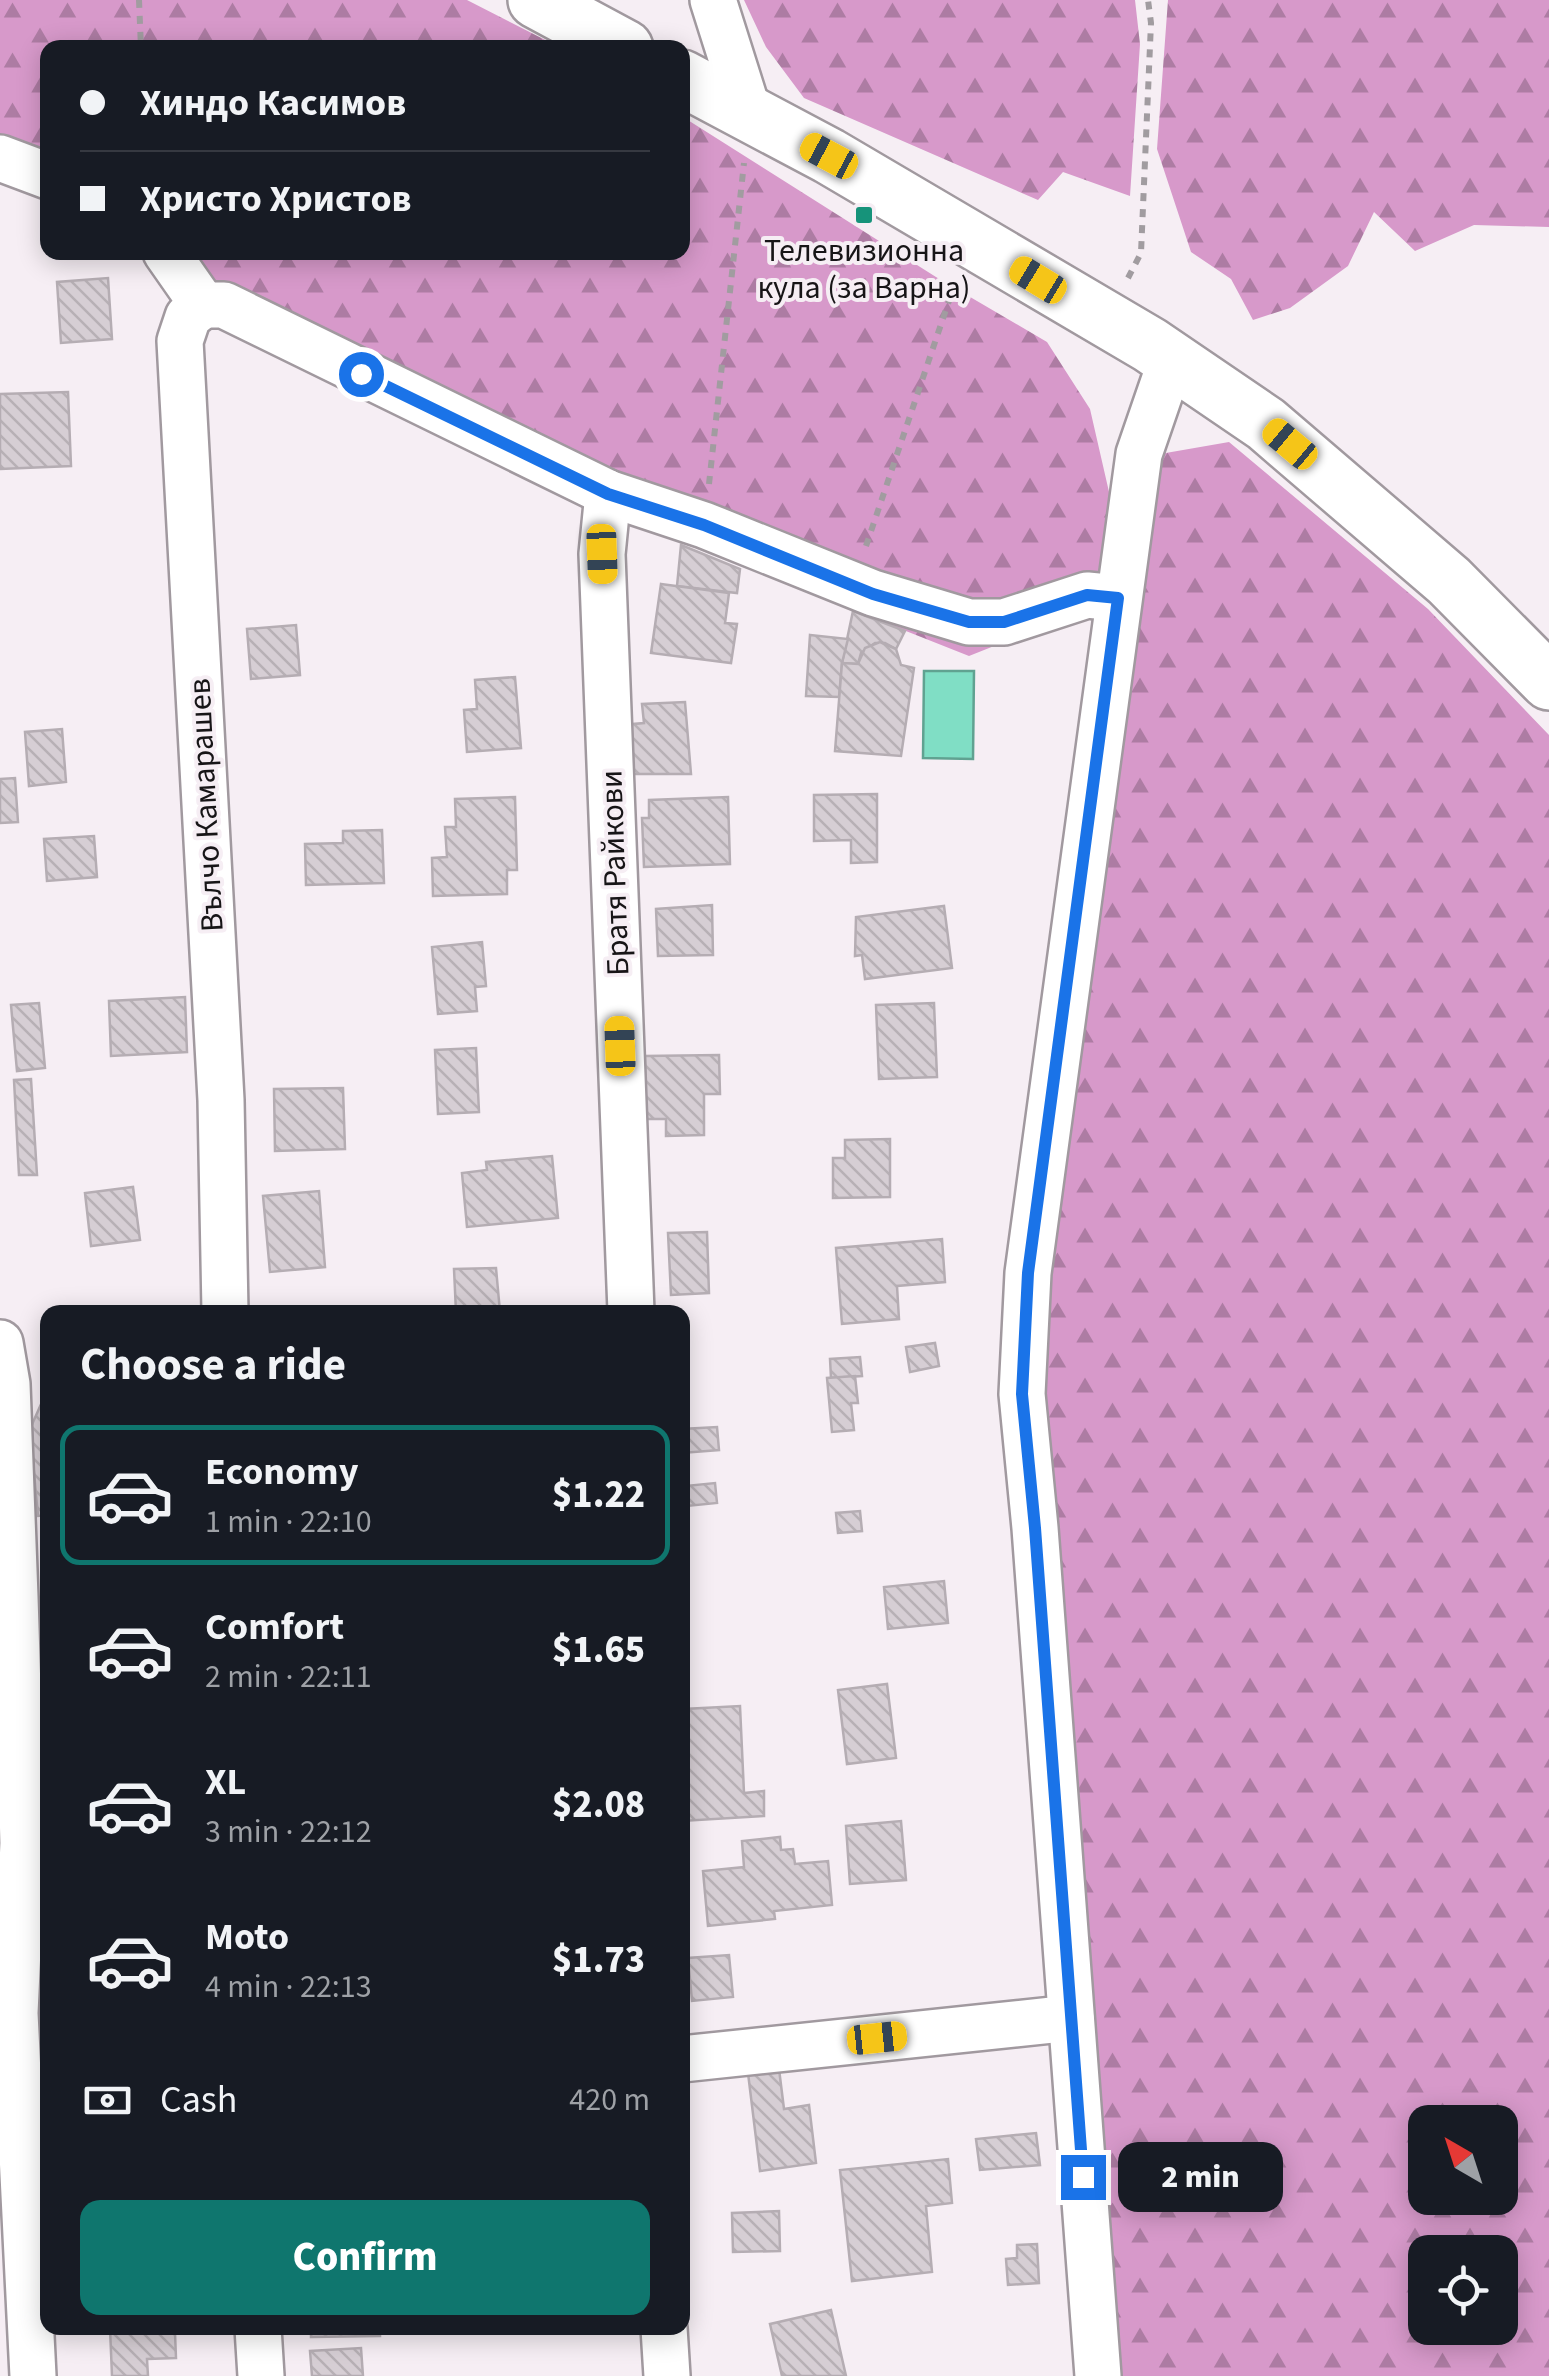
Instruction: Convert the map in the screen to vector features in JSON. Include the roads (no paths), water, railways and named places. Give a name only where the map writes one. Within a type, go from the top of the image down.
[{"type":"street","points":[[536,0],[609,40]]},
{"type":"street","points":[[713,0],[750,114]]},
{"type":"street","points":[[690,82],[829,156],[970,239],[1106,320],[1266,424],[1448,580],[1549,682]]},
{"type":"street","points":[[0,158],[40,173]]},
{"type":"street","points":[[171,260],[202,305],[224,305],[608,494],[704,525],[853,586],[969,622],[1004,622],[1087,595],[1118,598]]},
{"type":"street","name":"Вълчо Камарашев","points":[[202,305],[188,317],[180,341],[220,1100],[226,1305]]},
{"type":"street","points":[[1098,2376],[1022,1394],[1028,1273],[1118,598],[1139,454],[1170,360]]},
{"type":"street","name":"Братя Райкови","points":[[608,494],[602,554],[631,1305]]},
{"type":"street","points":[[0,1343],[7,1384],[22,1805],[15,2014],[35,2128],[32,2376]]},
{"type":"street","points":[[690,2058],[1071,2018]]},
{"type":"street","points":[[258,2335],[261,2376]]},
{"type":"street","points":[[664,2335],[667,2376]]},
{"type":"place","name":"Телевизионна кула (за Варна)","points":[[864,215]]}]
